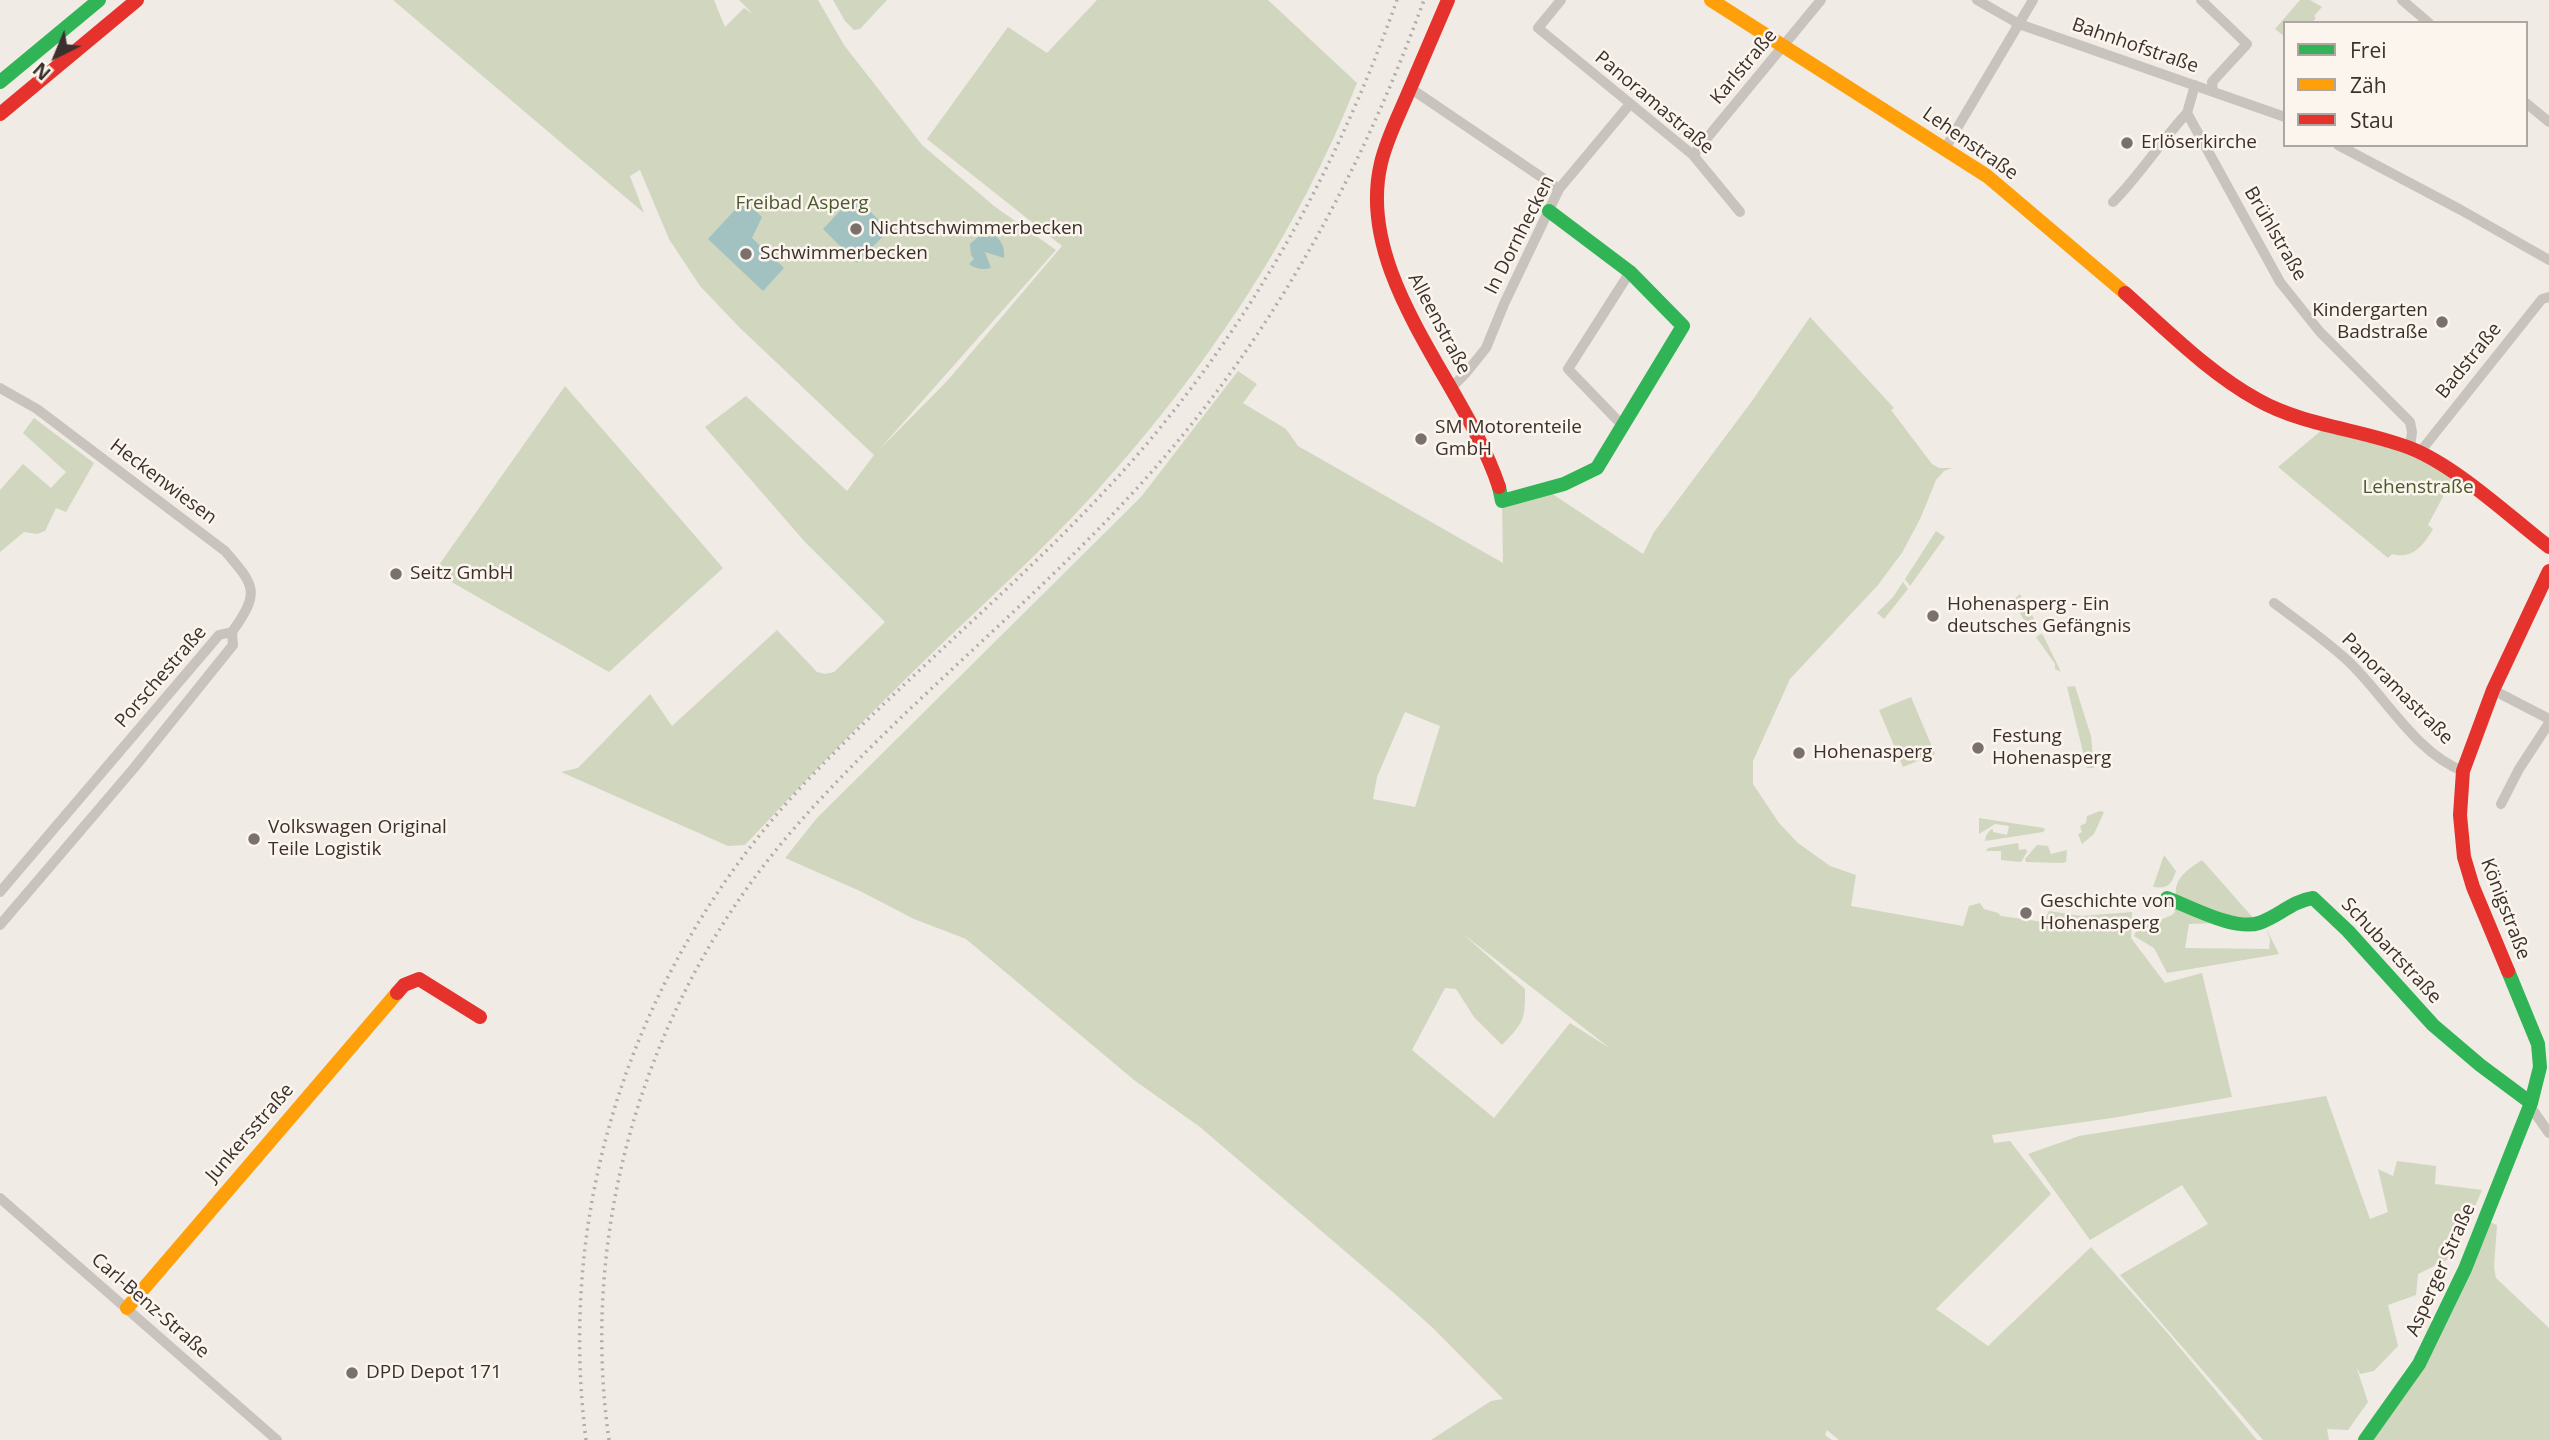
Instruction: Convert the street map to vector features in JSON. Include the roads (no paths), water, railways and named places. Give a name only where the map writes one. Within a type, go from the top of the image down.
[{"type":"main road","points":[[0,82],[99,0]]},
{"type":"main road","points":[[0,114],[137,0]]},
{"type":"main road","name":"Alleenstraße","points":[[1448,0],[1381,163],[1376,200],[1384,251],[1395,285],[1451,388],[1499,485],[1502,501],[1545,489],[1592,471],[1602,462],[1623,426]]},
{"type":"main road","name":"Lehenstraße","points":[[1711,0],[1987,176],[2224,378],[2245,392],[2279,410],[2415,450],[2441,463],[2549,547]]},
{"type":"main road","points":[[1549,211],[1630,272],[1683,326],[1623,426]]},
{"type":"main road","name":"Königstraße","points":[[2530,1105],[2540,1067],[2539,1044],[2473,887],[2465,860],[2459,815],[2463,771],[2493,690],[2549,571]]},
{"type":"main road","name":"Schubartstraße","points":[[2167,898],[2241,926],[2260,923],[2305,899],[2313,898],[2433,1025],[2530,1105]]},
{"type":"main road","name":"Junkersstraße","points":[[127,1308],[404,985],[419,979],[427,981],[467,1011],[481,1017]]},
{"type":"main road","name":"Asperger Straße","points":[[2365,1440],[2408,1382],[2427,1351],[2481,1231],[2530,1105]]},
{"type":"street","name":"Panoramastraße","points":[[1561,0],[1538,28],[1693,155],[1740,212]]},
{"type":"street","name":"Karlstraße","points":[[1693,155],[1821,0]]},
{"type":"street","name":"Bahnhofstraße","points":[[1977,0],[2018,24],[2283,116]]},
{"type":"street","points":[[1946,148],[2033,0]]},
{"type":"street","points":[[2201,0],[2247,44],[2212,82],[2213,91]]},
{"type":"street","points":[[2402,0],[2427,21]]},
{"type":"street","points":[[2113,202],[2187,113],[2195,85]]},
{"type":"street","points":[[1410,88],[1559,189]]},
{"type":"street","name":"In Dornhecken","points":[[1451,388],[1486,348],[1559,189],[1630,104]]},
{"type":"street","points":[[2528,105],[2549,122]]},
{"type":"street","name":"Brühlstraße","points":[[2187,113],[2273,273],[2320,332],[2410,422],[2415,450]]},
{"type":"street","points":[[2342,147],[2549,260]]},
{"type":"street","points":[[1623,426],[1569,369],[1630,272]]},
{"type":"street","name":"Badstraße","points":[[2415,450],[2542,299],[2549,297]]},
{"type":"street","name":"Heckenwiesen","points":[[0,388],[37,409],[225,551],[241,569],[252,589],[250,606],[232,632]]},
{"type":"street","name":"Panoramastraße","points":[[2274,603],[2347,660],[2426,747],[2451,766],[2463,771]]},
{"type":"street","name":"Porschestraße","points":[[0,892],[219,635],[232,632],[233,645],[114,792],[0,926]]},
{"type":"street","points":[[2493,690],[2549,721],[2501,804]]},
{"type":"street","points":[[97,777],[114,792]]},
{"type":"street","points":[[2530,1105],[2549,1133]]},
{"type":"street","name":"Carl-Benz-Straße","points":[[0,1198],[277,1440]]},
{"type":"water","name":"Nichtschwimmerbecken","points":[[854,196],[889,230],[857,263],[823,229]]},
{"type":"water","name":"Schwimmerbecken","points":[[744,200],[762,217],[752,238],[784,268],[763,291],[708,239]]},
{"type":"water","points":[[991,233],[1002,243],[1004,258],[985,252],[991,268],[979,269],[971,266],[969,264],[974,259],[970,244],[978,237],[989,237]]},
{"type":"railway","points":[[586,1440],[580,1350],[584,1260],[598,1173],[621,1088],[654,1006],[695,928],[745,854],[803,785],[887,701],[1058,539],[1139,453],[1181,402],[1256,295],[1320,181],[1374,62],[1397,0]]},
{"type":"railway","points":[[609,1440],[602,1358],[604,1277],[615,1196],[635,1117],[662,1040],[698,967],[741,897],[791,832],[883,736],[1123,504],[1208,403],[1247,350],[1316,239],[1375,122],[1424,0]]},
{"type":"place","name":"Erlöserkirche","points":[[2127,143]]},
{"type":"place","name":"Nichtschwimmerbecken","points":[[856,229]]},
{"type":"place","name":"Schwimmerbecken","points":[[746,254]]},
{"type":"place","name":"Kindergarten Badstraße","points":[[2442,322]]},
{"type":"place","name":"SM Motorenteile GmbH","points":[[1421,439]]},
{"type":"place","name":"Seitz GmbH","points":[[396,574]]},
{"type":"place","name":"Hohenasperg - Ein deutsches Gefängnis","points":[[1933,616]]},
{"type":"place","name":"Festung Hohenasperg","points":[[1978,748]]},
{"type":"place","name":"Hohenasperg","points":[[1799,753]]},
{"type":"place","name":"Volkswagen Original Teile Logistik","points":[[254,839]]},
{"type":"place","name":"Geschichte von Hohenasperg","points":[[2026,913]]},
{"type":"place","name":"DPD Depot 171","points":[[352,1373]]},
{"type":"park label","name":"Freibad Asperg","points":[[802,204]]}]
